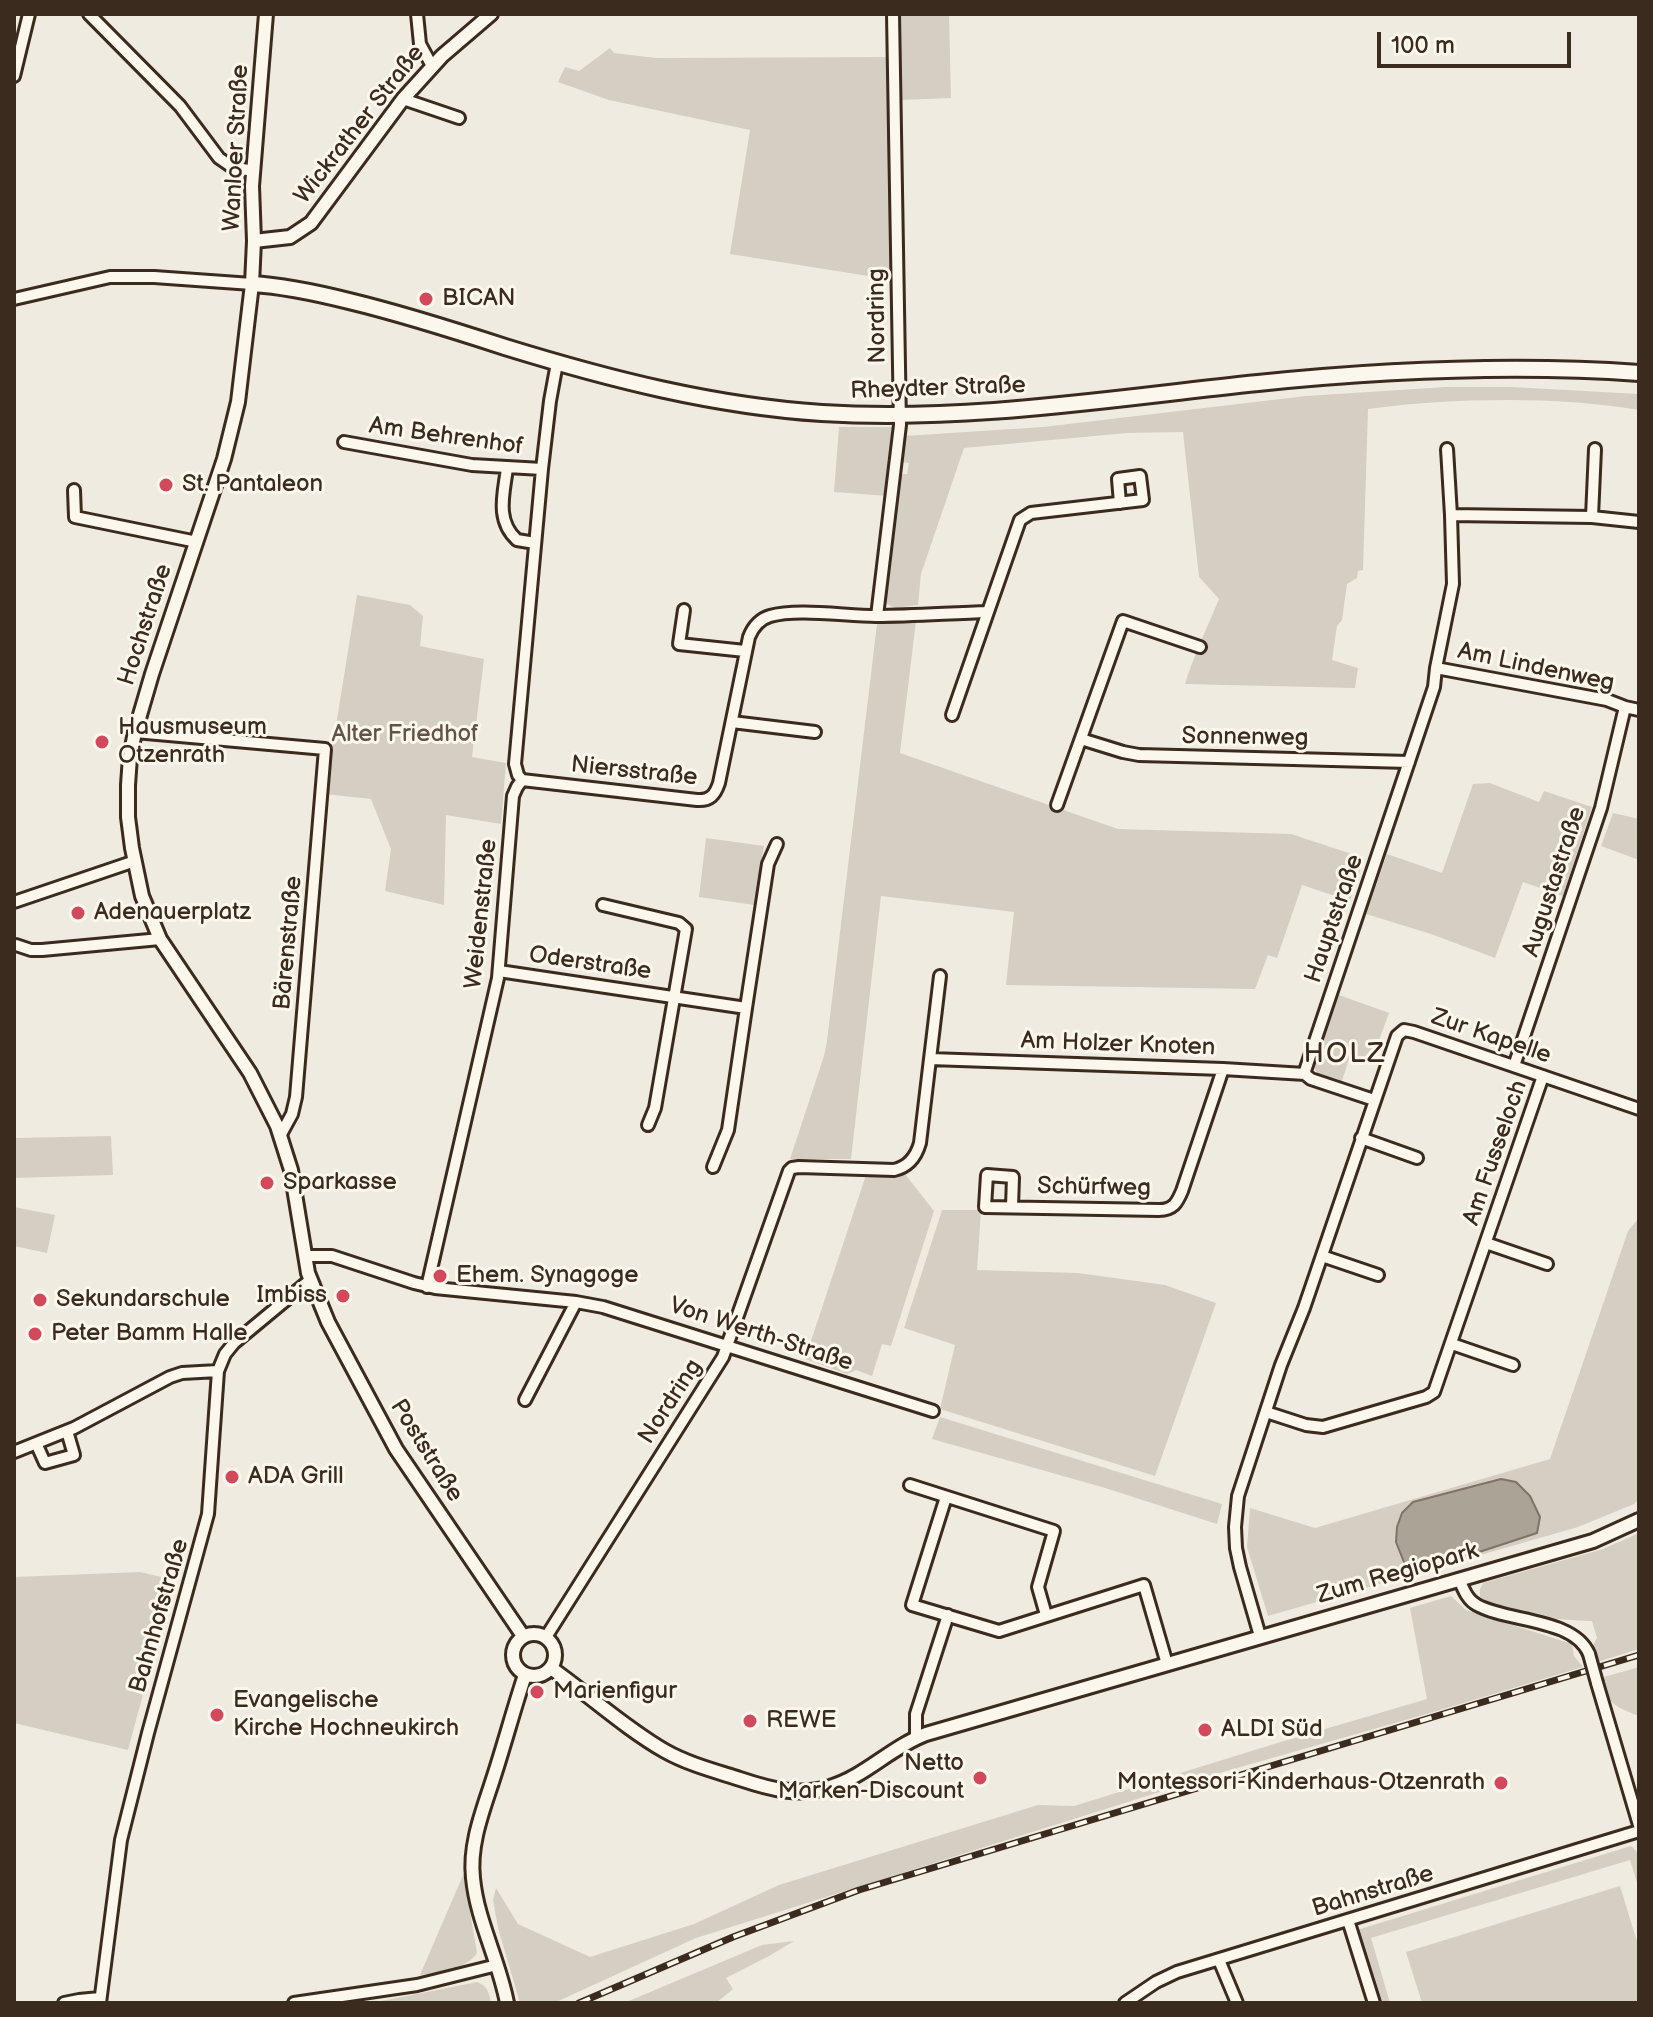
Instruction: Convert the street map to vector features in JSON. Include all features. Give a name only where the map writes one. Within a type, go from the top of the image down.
[{"type":"main road","name":"Rheydter Straße","points":[[252,284],[301,289],[413,317],[557,363],[657,389],[802,412],[900,416],[1039,408],[1315,377],[1400,371],[1513,368],[1639,373]]},
{"type":"street","points":[[14,76],[29,14]]},
{"type":"street","points":[[89,14],[180,106],[221,161],[232,167],[253,171]]},
{"type":"street","name":"Wanloer Straße","points":[[252,284],[254,241],[251,200],[266,14]]},
{"type":"street","points":[[417,14],[420,44],[432,66]]},
{"type":"street","name":"Wickrather Straße","points":[[254,241],[290,237],[311,223],[403,99],[432,66],[491,14]]},
{"type":"street","name":"Nordring","points":[[877,616],[900,433],[893,14]]},
{"type":"street","points":[[403,99],[459,118]]},
{"type":"street","points":[[14,299],[110,277],[252,284]]},
{"type":"street","name":"Hochstraße","points":[[252,284],[236,413],[224,459],[135,732],[128,785],[129,827],[142,896],[160,939],[250,1073],[280,1136],[293,1179],[310,1280]]},
{"type":"street","name":"Weidenstraße","points":[[427,1287],[499,971],[513,796],[522,780],[515,764],[542,469],[557,363]]},
{"type":"street","name":"Am Behrenhof","points":[[344,442],[467,465],[542,469]]},
{"type":"street","name":"Am Lindenweg","points":[[1447,449],[1453,584],[1436,668],[1607,700],[1639,710]]},
{"type":"street","points":[[1592,517],[1595,449]]},
{"type":"street","points":[[507,468],[502,508],[504,522],[517,540],[535,543]]},
{"type":"street","points":[[74,490],[75,517],[197,542]]},
{"type":"street","points":[[952,715],[1023,517],[1031,513],[1120,503]]},
{"type":"street","points":[[1451,515],[1592,517],[1639,522]]},
{"type":"street","points":[[684,610],[679,644],[745,651]]},
{"type":"street","name":"Niersstraße","points":[[522,780],[704,800],[712,797],[716,790],[745,651],[755,626],[763,619],[773,615],[822,613],[877,616],[988,612]]},
{"type":"street","points":[[1057,805],[1123,621],[1200,647]]},
{"type":"street","name":"Hauptstraße","points":[[1305,1074],[1434,687],[1436,668]]},
{"type":"street","name":"Augustastraße","points":[[1514,1066],[1601,808],[1625,707]]},
{"type":"street","points":[[732,722],[815,732]]},
{"type":"street","name":"Bärenstraße","points":[[135,732],[325,749],[296,1097],[292,1114],[280,1136]]},
{"type":"street","name":"Sonnenweg","points":[[1081,739],[1139,755],[1409,762]]},
{"type":"street","points":[[713,1167],[730,1122],[768,864],[777,844]]},
{"type":"street","points":[[14,902],[135,861]]},
{"type":"street","name":"Oderstraße","points":[[603,905],[685,927],[655,1108],[648,1125]]},
{"type":"street","points":[[15,943],[26,949],[39,950],[160,939]]},
{"type":"street","name":"Oderstraße","points":[[499,971],[746,1008]]},
{"type":"street","points":[[930,1059],[940,976]]},
{"type":"street","name":"Zur Kapelle","points":[[1374,1100],[1395,1039],[1404,1030],[1639,1109]]},
{"type":"street","name":"Nordring","points":[[546,1637],[716,1369],[728,1345],[784,1179],[790,1170],[799,1167],[894,1170],[910,1162],[920,1143],[930,1059]]},
{"type":"street","name":"Am Holzer Knoten","points":[[930,1059],[1305,1074]]},
{"type":"street","name":"Schürfweg","points":[[1012,1207],[1172,1208],[1182,1191],[1223,1069]]},
{"type":"street","points":[[1260,1636],[1240,1567],[1235,1537],[1240,1487],[1281,1365],[1302,1316],[1374,1100],[1311,1079],[1305,1074]]},
{"type":"street","name":"Am Fusseloch","points":[[1266,1412],[1320,1427],[1433,1394],[1543,1076]]},
{"type":"street","points":[[1361,1138],[1417,1158]]},
{"type":"street","name":"Am Fusseloch","points":[[1486,1243],[1547,1264]]},
{"type":"street","name":"Von Werth-Straße","points":[[305,1256],[336,1257],[427,1287],[576,1302],[612,1309],[933,1411]]},
{"type":"street","points":[[1322,1256],[1378,1275]]},
{"type":"street","name":"Bahnhofstraße","points":[[100,2000],[121,1840],[208,1514],[218,1371],[234,1343],[310,1280]]},
{"type":"street","name":"Poststraße","points":[[310,1280],[391,1441],[523,1636]]},
{"type":"street","points":[[525,1400],[576,1302]]},
{"type":"street","points":[[1452,1344],[1513,1365]]},
{"type":"street","points":[[14,1452],[67,1431],[170,1377],[182,1373],[218,1371]]},
{"type":"street","points":[[36,1443],[45,1463],[74,1455],[67,1431]]},
{"type":"street","points":[[910,1485],[1054,1531],[1038,1587],[1046,1615]]},
{"type":"street","points":[[946,1497],[912,1605],[999,1631],[1144,1585],[1167,1664]]},
{"type":"street","name":"Zum Regiopark","points":[[551,1668],[667,1752],[770,1789],[800,1792],[830,1787],[859,1774],[916,1737],[1593,1541],[1639,1520]]},
{"type":"street","points":[[1459,1579],[1476,1605],[1570,1634],[1584,1644],[1639,1828]]},
{"type":"street","points":[[916,1737],[916,1714],[948,1615]]},
{"type":"street","points":[[537,1634],[546,1637],[555,1656],[551,1668],[535,1677],[525,1675],[518,1670],[512,1658],[515,1645],[523,1636],[537,1634]]},
{"type":"street","points":[[507,2003],[474,1888],[473,1856],[479,1826],[525,1675]]},
{"type":"street","name":"Bahnstraße","points":[[1125,2003],[1162,1978],[1639,1828]]},
{"type":"street","points":[[1348,1920],[1374,2003]]},
{"type":"street","points":[[1219,1960],[1237,2003]]},
{"type":"street","points":[[294,2003],[408,1986],[497,1965]]},
{"type":"street","points":[[64,2003],[100,2000]]},
{"type":"green space","points":[[899,14],[949,14],[951,98],[901,100]]},
{"type":"green space","points":[[610,48],[614,53],[656,58],[890,57],[893,280],[730,254],[750,130],[609,100],[558,82],[565,67],[579,71]]},
{"type":"green space","points":[[1446,387],[1639,394],[1639,410],[1572,402],[1504,400],[1368,409],[1363,570],[1358,571],[1357,578],[1347,584],[1332,660],[1358,668],[1355,688],[1185,684],[1219,599],[1199,577],[1183,432],[1127,433],[964,448],[921,574],[918,605],[895,608],[887,604],[884,597],[900,474],[907,474],[909,463],[901,462],[904,436],[1043,427],[1306,396]]},
{"type":"green space","points":[[839,427],[895,427],[889,496],[834,492]]},
{"type":"green space","name":"Alter Friedhof","points":[[357,595],[410,605],[423,616],[420,646],[484,659],[472,757],[506,763],[501,824],[446,815],[444,905],[385,891],[391,849],[371,799],[325,794]]},
{"type":"green space","points":[[916,621],[900,753],[1118,829],[1291,834],[1364,858],[1350,901],[1302,885],[1277,958],[1268,955],[1255,989],[1006,985],[1014,912],[881,896],[851,1159],[790,1159],[827,1041],[877,624]]},
{"type":"green space","points":[[1490,783],[1539,802],[1544,791],[1592,807],[1563,896],[1523,882],[1495,958],[1366,914],[1387,854],[1442,873],[1473,784]]},
{"type":"green space","points":[[1613,813],[1639,819],[1639,860],[1601,846]]},
{"type":"green space","points":[[706,838],[764,846],[754,905],[699,897]]},
{"type":"green space","points":[[1339,995],[1389,1013],[1370,1065],[1349,1059],[1342,1081],[1317,1073],[1314,1067]]},
{"type":"green space","points":[[111,1136],[113,1175],[14,1178],[14,1138]]},
{"type":"green space","points":[[905,1174],[934,1211],[891,1346],[882,1344],[872,1376],[856,1370],[847,1374],[805,1359],[866,1175],[893,1177]]},
{"type":"green space","points":[[14,1207],[55,1215],[47,1253],[14,1246]]},
{"type":"green space","points":[[942,1210],[981,1210],[977,1270],[1078,1273],[1165,1285],[1216,1303],[1155,1476],[940,1409],[955,1345],[904,1328]]},
{"type":"green space","points":[[1639,1218],[1639,1499],[1634,1504],[1578,1527],[1268,1616],[1247,1547],[1250,1508],[1315,1528],[1550,1459],[1628,1231]]},
{"type":"green space","points":[[940,1417],[1222,1504],[1217,1524],[1102,1487],[932,1439]]},
{"type":"green space","points":[[1639,1533],[1639,1649],[1597,1662],[1593,1645],[1597,1638],[1592,1621],[1519,1613],[1480,1597],[1483,1583],[1603,1549]]},
{"type":"green space","points":[[140,1572],[174,1580],[128,1750],[14,1723],[14,1577]]},
{"type":"green space","points":[[1451,1596],[1466,1610],[1572,1644],[1574,1656],[1583,1667],[1223,1772],[696,1938],[554,2003],[520,2003],[498,1928],[493,1900],[496,1888],[518,1924],[590,1957],[694,1924],[779,1885],[1038,1805],[1074,1806],[1427,1699],[1410,1608]]},
{"type":"green space","points":[[1639,1667],[1639,1716],[1613,1703],[1606,1693],[1604,1677]]},
{"type":"green space","points":[[1631,1846],[1639,1860],[1639,1889],[1630,1860],[1371,1938],[1390,2003],[1380,2003],[1357,1930]]},
{"type":"green space","points":[[467,1866],[469,1906],[477,1953],[459,1967],[420,1975]]},
{"type":"green space","points":[[1620,1886],[1639,1948],[1639,2003],[1422,2003],[1406,1952]]},
{"type":"green space","points":[[794,1941],[726,1978],[733,1989],[716,2003],[624,2003],[762,1945]]},
{"type":"green space","points":[[477,1982],[486,1988],[491,2003],[371,2003]]},
{"type":"shaded area","points":[[1501,1479],[1516,1482],[1530,1496],[1540,1517],[1537,1533],[1409,1575],[1396,1542],[1402,1513],[1413,1502]]},
{"type":"railway","points":[[579,2003],[733,1937],[859,1890],[1639,1655]]},
{"type":"place","name":"BICAN","points":[[426,299]]},
{"type":"place","name":"St. Pantaleon","points":[[166,485]]},
{"type":"place","name":"Hausmuseum Otzenrath","points":[[102,742]]},
{"type":"place","name":"Adenauerplatz","points":[[78,913]]},
{"type":"place","name":"Sparkasse","points":[[267,1183]]},
{"type":"place","name":"Ehem. Synagoge","points":[[440,1276]]},
{"type":"place","name":"Imbiss","points":[[343,1296]]},
{"type":"place","name":"Sekundarschule","points":[[40,1300]]},
{"type":"place","name":"Peter Bamm Halle","points":[[35,1334]]},
{"type":"place","name":"ADA Grill","points":[[232,1477]]},
{"type":"place","name":"Marienfigur","points":[[537,1692]]},
{"type":"place","name":"Evangelische Kirche Hochneukirch","points":[[217,1715]]},
{"type":"place","name":"REWE","points":[[750,1721]]},
{"type":"place","name":"ALDI Süd","points":[[1205,1730]]},
{"type":"place","name":"Netto Marken-Discount","points":[[980,1778]]},
{"type":"place","name":"Montessori-Kinderhaus-Otzenrath","points":[[1501,1783]]},
{"type":"district","name":"HOLZ","points":[[1345,1055]]}]
